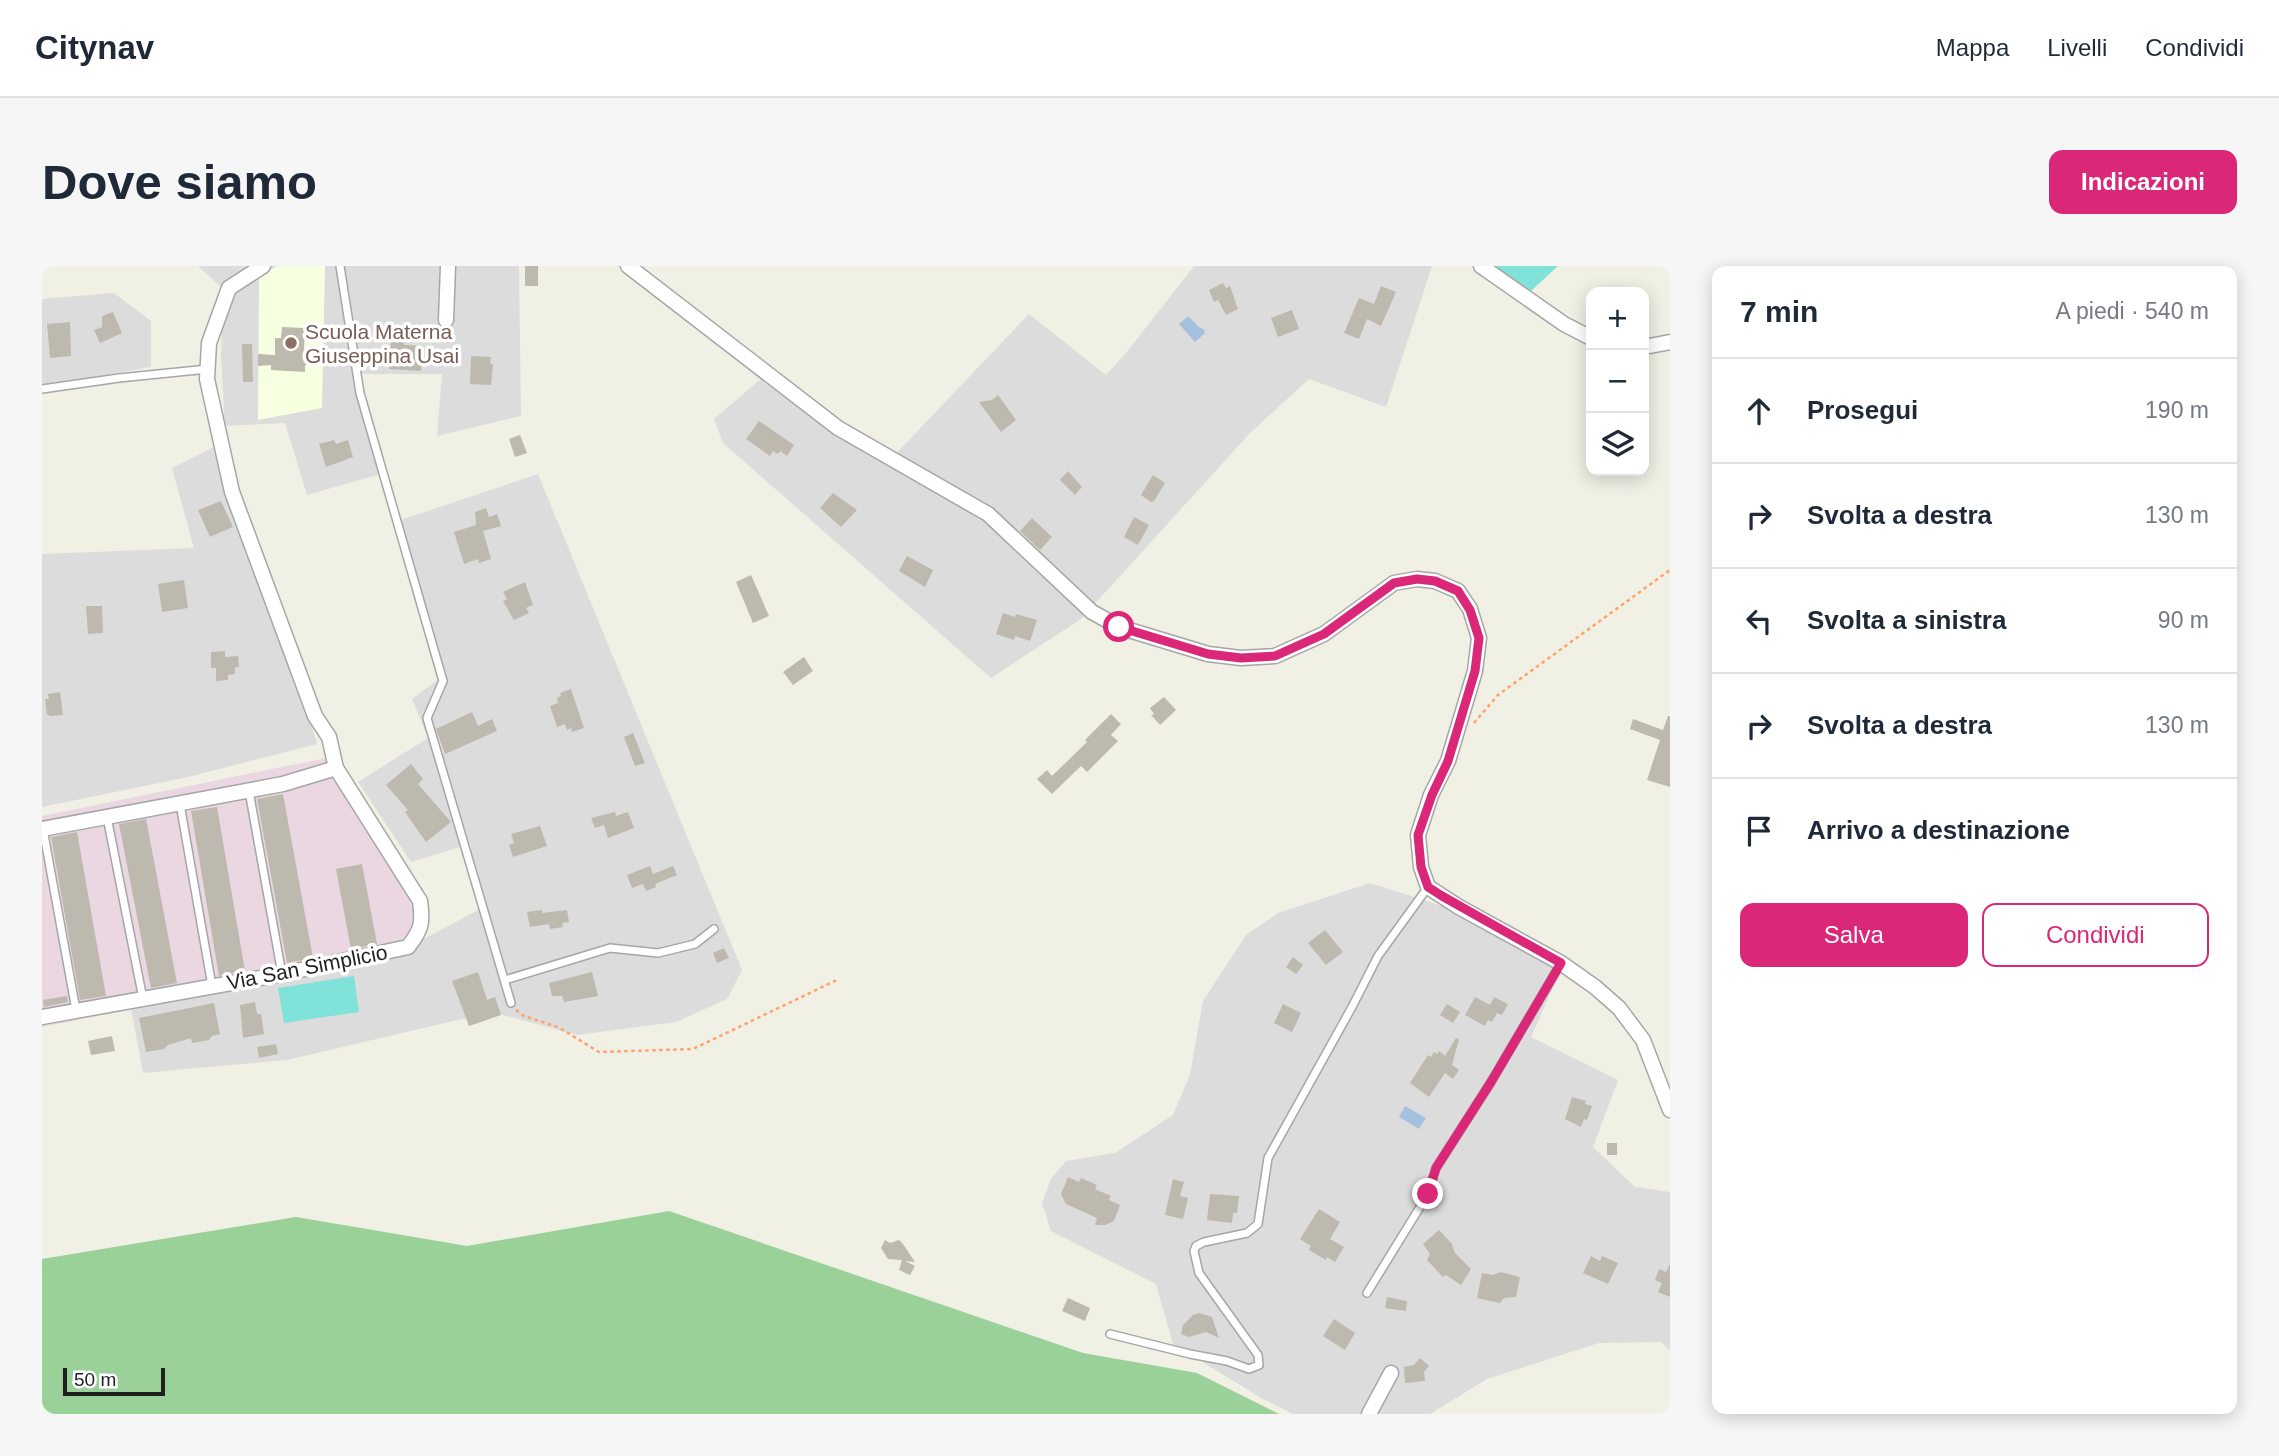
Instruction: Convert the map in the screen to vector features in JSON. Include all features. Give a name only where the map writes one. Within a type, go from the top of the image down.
[{"type":"street","name":"Via San Simplicio","points":[[42,1017],[282,974],[408,947],[419,933],[422,920],[420,901],[336,768],[328,737],[315,716],[232,492],[208,379],[209,343],[229,288],[263,266]]},
{"type":"street","points":[[446,320],[448,266]]},
{"type":"street","points":[[628,266],[838,428],[988,514],[1092,612],[1119,627],[1208,654],[1241,658],[1275,656],[1324,634],[1394,583],[1417,579],[1435,581],[1458,591],[1470,610],[1479,638],[1475,671],[1448,761],[1418,835],[1421,867],[1428,887],[1459,908],[1561,963],[1619,1008],[1635,1029],[1651,1058],[1670,1110]]},
{"type":"street","points":[[1481,266],[1564,324],[1586,335]]},
{"type":"street","points":[[1649,346],[1670,342]]},
{"type":"street","points":[[42,829],[283,784],[336,768]]},
{"type":"street","points":[[1369,1414],[1391,1373]]},
{"type":"lane","points":[[340,266],[360,393],[443,681],[427,718],[511,1003]]},
{"type":"lane","points":[[42,390],[119,378],[208,369]]},
{"type":"lane","points":[[249,790],[282,974]]},
{"type":"lane","points":[[180,803],[212,986]]},
{"type":"lane","points":[[107,817],[143,999]]},
{"type":"lane","points":[[42,829],[76,1011]]},
{"type":"lane","points":[[1110,1334],[1227,1361],[1249,1369],[1259,1365],[1258,1355],[1199,1273],[1194,1251],[1196,1246],[1205,1242],[1247,1233],[1258,1224],[1268,1158],[1378,956],[1428,887]]},
{"type":"lane","points":[[505,980],[610,948],[658,953],[695,944],[714,929]]},
{"type":"lane","points":[[1367,1293],[1428,1194],[1436,1168],[1491,1082],[1561,963]]},
{"type":"path","points":[[1467,731],[1498,695],[1670,569]]},
{"type":"path","points":[[511,1003],[524,1017],[558,1027],[599,1052],[693,1049],[839,979]]},
{"type":"shaded area","points":[[198,266],[519,266],[521,416],[437,436],[442,374],[356,374],[384,473],[307,495],[285,423],[225,426],[221,358],[223,289]]},
{"type":"shaded area","name":"Scuola Materna Giuseppina Usai","points":[[277,266],[325,266],[322,408],[258,420],[259,277]]},
{"type":"shaded area","points":[[1194,266],[1432,266],[1386,407],[1309,379],[1250,433],[1081,619],[991,678],[723,443],[714,419],[763,377],[775,389],[890,460],[1029,314],[1106,375]]},
{"type":"shaded area","points":[[1492,266],[1558,266],[1531,291]]},
{"type":"shaded area","points":[[114,293],[151,321],[151,367],[42,386],[42,299]]},
{"type":"shaded area","points":[[1188,316],[1205,330],[1195,342],[1179,324]]},
{"type":"shaded area","points":[[216,446],[259,555],[317,744],[188,777],[42,807],[42,554],[194,548],[172,468]]},
{"type":"shaded area","points":[[538,474],[742,970],[727,999],[676,1022],[577,1035],[492,1012],[287,1060],[143,1073],[131,1009],[390,957],[482,908],[470,844],[411,862],[358,782],[428,738],[412,699],[444,675],[401,520]]},
{"type":"shaded area","points":[[331,757],[416,882],[426,919],[390,957],[42,1027],[42,816]]},
{"type":"shaded area","points":[[1370,883],[1443,906],[1560,972],[1531,1037],[1618,1080],[1593,1147],[1635,1187],[1670,1192],[1670,1350],[1661,1342],[1599,1343],[1487,1379],[1430,1414],[1293,1414],[1263,1399],[1173,1344],[1156,1284],[1051,1231],[1042,1203],[1051,1179],[1066,1161],[1115,1153],[1173,1115],[1190,1075],[1203,1001],[1246,935],[1278,913]]},
{"type":"shaded area","points":[[354,976],[359,1012],[284,1023],[278,988]]},
{"type":"shaded area","points":[[1405,1106],[1426,1118],[1419,1129],[1399,1117]]},
{"type":"green space","points":[[669,1211],[1083,1353],[1197,1373],[1279,1414],[42,1414],[42,1259],[296,1217],[467,1246]]},
{"type":"building","points":[[525,266],[538,266],[538,286],[525,286]]},
{"type":"building","points":[[1223,283],[1226,288],[1230,286],[1238,309],[1226,315],[1218,300],[1214,302],[1209,290]]},
{"type":"building","points":[[1381,286],[1396,292],[1381,326],[1367,319],[1359,339],[1344,333],[1359,298],[1374,304]]},
{"type":"building","points":[[1292,310],[1299,329],[1278,337],[1271,318]]},
{"type":"building","points":[[113,312],[122,333],[100,343],[94,330],[102,327],[102,316]]},
{"type":"building","points":[[70,322],[71,356],[50,358],[47,324]]},
{"type":"building","points":[[282,327],[305,328],[304,350],[309,350],[305,372],[271,370],[271,365],[258,366],[258,354],[275,355],[275,338],[281,338]]},
{"type":"building","points":[[391,341],[424,346],[421,371],[389,369]]},
{"type":"building","points":[[242,344],[252,344],[253,382],[243,382]]},
{"type":"building","points":[[471,356],[491,357],[491,385],[470,384]]},
{"type":"building","points":[[998,395],[1016,420],[1001,432],[979,402],[992,400]]},
{"type":"building","points":[[759,421],[794,445],[787,456],[780,451],[778,454],[773,451],[770,456],[746,439]]},
{"type":"building","points":[[520,435],[527,453],[515,457],[509,439]]},
{"type":"building","points":[[334,440],[336,444],[348,440],[353,457],[326,467],[319,444]]},
{"type":"building","points":[[1068,471],[1082,487],[1075,495],[1060,480]]},
{"type":"building","points":[[1153,475],[1165,483],[1151,502],[1141,495]]},
{"type":"building","points":[[833,493],[857,510],[841,527],[820,508]]},
{"type":"building","points":[[221,501],[233,527],[210,537],[198,510]]},
{"type":"building","points":[[486,508],[489,517],[497,514],[501,526],[483,531],[491,559],[479,563],[478,559],[464,564],[454,532],[476,525],[475,512]]},
{"type":"building","points":[[1134,517],[1149,525],[1138,545],[1124,537]]},
{"type":"building","points":[[1032,518],[1052,537],[1040,550],[1020,531]]},
{"type":"building","points":[[907,556],[933,570],[925,587],[899,571]]},
{"type":"building","points":[[751,575],[769,616],[753,623],[736,582]]},
{"type":"building","points":[[184,580],[188,608],[162,612],[158,584]]},
{"type":"building","points":[[525,582],[533,605],[526,608],[529,613],[514,620],[503,601],[507,599],[503,592]]},
{"type":"building","points":[[86,606],[102,606],[103,633],[88,634]]},
{"type":"building","points":[[1003,613],[1037,620],[1030,641],[1015,636],[1014,640],[996,634]]},
{"type":"building","points":[[225,651],[225,657],[238,656],[239,667],[235,667],[235,674],[228,675],[228,680],[216,681],[216,668],[211,668],[211,652]]},
{"type":"building","points":[[804,657],[813,671],[793,685],[783,672]]},
{"type":"building","points":[[571,689],[584,728],[572,732],[571,728],[567,730],[565,724],[557,727],[550,706],[558,703],[560,693]]},
{"type":"building","points":[[60,692],[63,715],[50,716],[47,714],[45,699],[49,699],[48,694]]},
{"type":"building","points":[[1164,697],[1176,710],[1160,725],[1151,715],[1154,714],[1150,708]]},
{"type":"building","points":[[472,712],[478,726],[492,719],[497,731],[445,754],[436,729]]},
{"type":"building","points":[[1111,714],[1121,724],[1111,735],[1118,741],[1087,772],[1081,766],[1052,794],[1037,779],[1047,770],[1052,776]]},
{"type":"building","points":[[1668,716],[1670,787],[1647,780],[1660,740],[1630,729],[1633,719],[1663,730]]},
{"type":"building","points":[[633,733],[645,763],[635,766],[624,737]]},
{"type":"building","points":[[411,764],[423,779],[418,784],[451,822],[426,842],[405,812],[408,810],[386,785]]},
{"type":"building","points":[[283,794],[313,958],[287,963],[257,799]]},
{"type":"building","points":[[217,807],[245,971],[219,976],[191,811]]},
{"type":"building","points":[[615,812],[616,816],[628,812],[634,828],[608,838],[604,825],[595,828],[591,818]]},
{"type":"building","points":[[146,819],[177,983],[151,988],[119,824]]},
{"type":"building","points":[[540,826],[547,846],[513,857],[509,845],[514,843],[511,834]]},
{"type":"building","points":[[77,832],[106,996],[80,1000],[51,837]]},
{"type":"building","points":[[362,864],[377,944],[351,949],[336,869]]},
{"type":"building","points":[[650,866],[653,874],[673,866],[677,875],[646,891],[643,884],[632,888],[627,875]]},
{"type":"building","points":[[542,910],[542,913],[567,910],[569,922],[562,923],[563,927],[550,929],[549,924],[530,927],[527,912]]},
{"type":"building","points":[[1325,930],[1343,952],[1326,965],[1308,943]]},
{"type":"building","points":[[724,948],[729,958],[717,963],[713,953]]},
{"type":"building","points":[[1293,957],[1303,965],[1296,974],[1286,967]]},
{"type":"building","points":[[478,972],[487,1000],[495,997],[501,1015],[469,1026],[452,981]]},
{"type":"building","points":[[592,972],[598,996],[564,1002],[562,996],[552,996],[549,983]]},
{"type":"building","points":[[67,996],[68,1002],[44,1007],[43,1000]]},
{"type":"building","points":[[1475,997],[1490,1005],[1494,997],[1508,1004],[1502,1015],[1497,1013],[1492,1022],[1488,1020],[1485,1026],[1465,1015]]},
{"type":"building","points":[[255,1002],[257,1014],[261,1014],[264,1034],[243,1038],[240,1005]]},
{"type":"building","points":[[214,1003],[220,1034],[209,1040],[192,1043],[191,1038],[168,1045],[164,1049],[146,1052],[139,1018]]},
{"type":"building","points":[[1283,1004],[1301,1013],[1292,1032],[1274,1023]]},
{"type":"building","points":[[1447,1004],[1460,1012],[1453,1023],[1440,1015]]},
{"type":"building","points":[[112,1036],[115,1051],[91,1055],[88,1041]]},
{"type":"building","points":[[1456,1038],[1459,1039],[1452,1065],[1459,1070],[1453,1079],[1445,1073],[1429,1097],[1410,1083],[1428,1055],[1431,1057],[1434,1052],[1437,1054],[1439,1051],[1445,1056]]},
{"type":"building","points":[[276,1044],[278,1054],[259,1058],[257,1047]]},
{"type":"building","points":[[1572,1097],[1592,1106],[1581,1127],[1565,1119]]},
{"type":"building","points":[[1607,1143],[1617,1143],[1617,1155],[1607,1155]]},
{"type":"building","points":[[1068,1177],[1079,1182],[1081,1178],[1097,1185],[1095,1189],[1111,1196],[1109,1200],[1120,1205],[1114,1221],[1095,1225],[1097,1218],[1066,1204],[1061,1194]]},
{"type":"building","points":[[1173,1179],[1184,1182],[1180,1196],[1188,1198],[1183,1219],[1165,1215]]},
{"type":"building","points":[[1210,1194],[1239,1196],[1237,1213],[1233,1213],[1232,1223],[1207,1220]]},
{"type":"building","points":[[1319,1209],[1340,1222],[1330,1239],[1344,1247],[1335,1262],[1309,1250],[1311,1246],[1300,1239]]},
{"type":"building","points":[[1439,1230],[1452,1244],[1455,1253],[1471,1269],[1461,1285],[1446,1275],[1443,1277],[1427,1260],[1430,1254],[1423,1244]]},
{"type":"building","points":[[885,1240],[890,1243],[899,1240],[903,1244],[915,1262],[905,1261],[915,1266],[910,1275],[899,1270],[902,1260],[888,1259],[881,1248]]},
{"type":"building","points":[[1591,1256],[1600,1261],[1602,1256],[1618,1263],[1608,1284],[1583,1273]]},
{"type":"building","points":[[1670,1264],[1670,1297],[1658,1292],[1662,1283],[1655,1280],[1659,1269],[1666,1272]]},
{"type":"building","points":[[1501,1272],[1520,1277],[1516,1297],[1504,1298],[1500,1303],[1477,1298],[1482,1273],[1492,1275]]},
{"type":"building","points":[[1387,1297],[1407,1301],[1406,1311],[1385,1308]]},
{"type":"building","points":[[1068,1298],[1090,1308],[1085,1321],[1062,1311]]},
{"type":"building","points":[[1199,1313],[1212,1317],[1219,1338],[1206,1332],[1189,1337],[1181,1334],[1183,1325]]},
{"type":"building","points":[[1334,1319],[1355,1333],[1345,1350],[1323,1336]]},
{"type":"building","points":[[1420,1358],[1429,1366],[1424,1372],[1425,1381],[1405,1383],[1404,1367],[1414,1365]]},
{"type":"place","name":"Scuola Materna Giuseppina Usai","points":[[291,343]]},
{"type":"route","points":[[1119,627],[1208,654],[1241,658],[1275,656],[1324,634],[1394,583],[1417,579],[1435,581],[1458,591],[1470,610],[1479,638],[1475,671],[1448,761],[1418,835],[1421,867],[1428,887],[1459,908],[1561,963],[1540,1002],[1436,1168],[1428,1194]]}]
